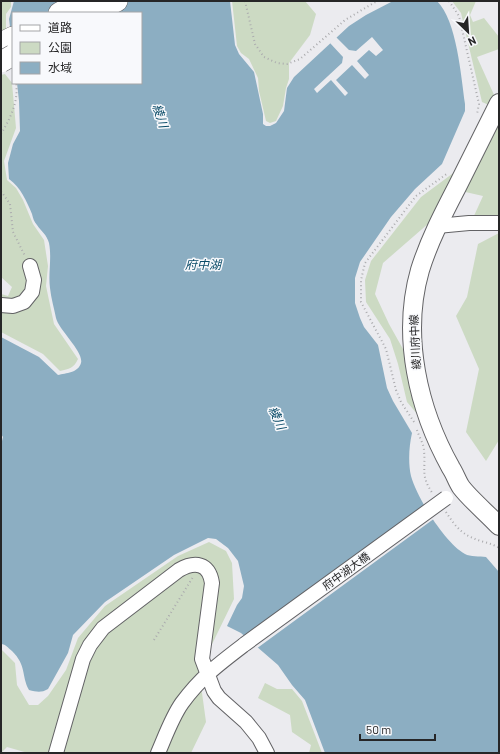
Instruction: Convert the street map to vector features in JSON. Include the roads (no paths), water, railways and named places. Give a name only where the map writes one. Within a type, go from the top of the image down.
[{"type":"highway","points":[[60,12],[82,1]]},
{"type":"highway","points":[[96,12],[116,1]]},
{"type":"highway","points":[[1,43],[12,38]]},
{"type":"highway","points":[[1,62],[12,56]]},
{"type":"main road","name":"綾川府中線","points":[[499,103],[437,226],[420,270],[412,316],[414,357],[422,398],[429,420],[445,457],[461,487],[499,526]]},
{"type":"street","points":[[437,226],[469,223],[499,223]]},
{"type":"street","points":[[1,305],[13,306],[24,302],[32,292],[34,280],[30,266]]},
{"type":"street","name":"府中湖大橋","points":[[158,753],[181,704],[208,673],[245,644],[461,487]]},
{"type":"street","points":[[56,753],[83,659],[90,645],[103,628],[179,570],[187,565],[194,564],[206,569],[211,575],[212,583],[202,659],[214,691],[219,698],[246,722],[259,738],[267,753]]},
{"type":"water","name":"府中湖","points":[[14,1],[230,1],[235,45],[239,54],[254,72],[263,114],[263,124],[270,126],[276,123],[284,111],[287,88],[294,77],[349,26],[393,1],[437,1],[444,10],[454,35],[462,79],[465,111],[442,164],[415,189],[391,217],[360,262],[355,278],[355,303],[364,327],[378,345],[387,388],[412,433],[409,466],[414,485],[419,496],[441,530],[457,548],[467,555],[486,557],[499,572],[499,753],[325,753],[305,700],[278,665],[241,633],[227,626],[242,598],[244,586],[238,561],[228,548],[216,539],[208,538],[174,555],[105,602],[73,635],[68,653],[48,689],[39,692],[29,690],[22,666],[17,656],[6,645],[1,644],[1,445],[3,437],[1,434],[1,337],[39,357],[58,375],[75,371],[81,363],[81,358],[56,318],[50,288],[50,254],[48,240],[35,223],[23,195],[17,186],[9,179],[8,163],[13,144],[20,131],[17,84],[142,84],[142,12],[12,12],[12,42],[9,19]]},
{"type":"water label","name":"綾川","points":[[160,116]]},
{"type":"water label","name":"綾川","points":[[277,418]]}]
